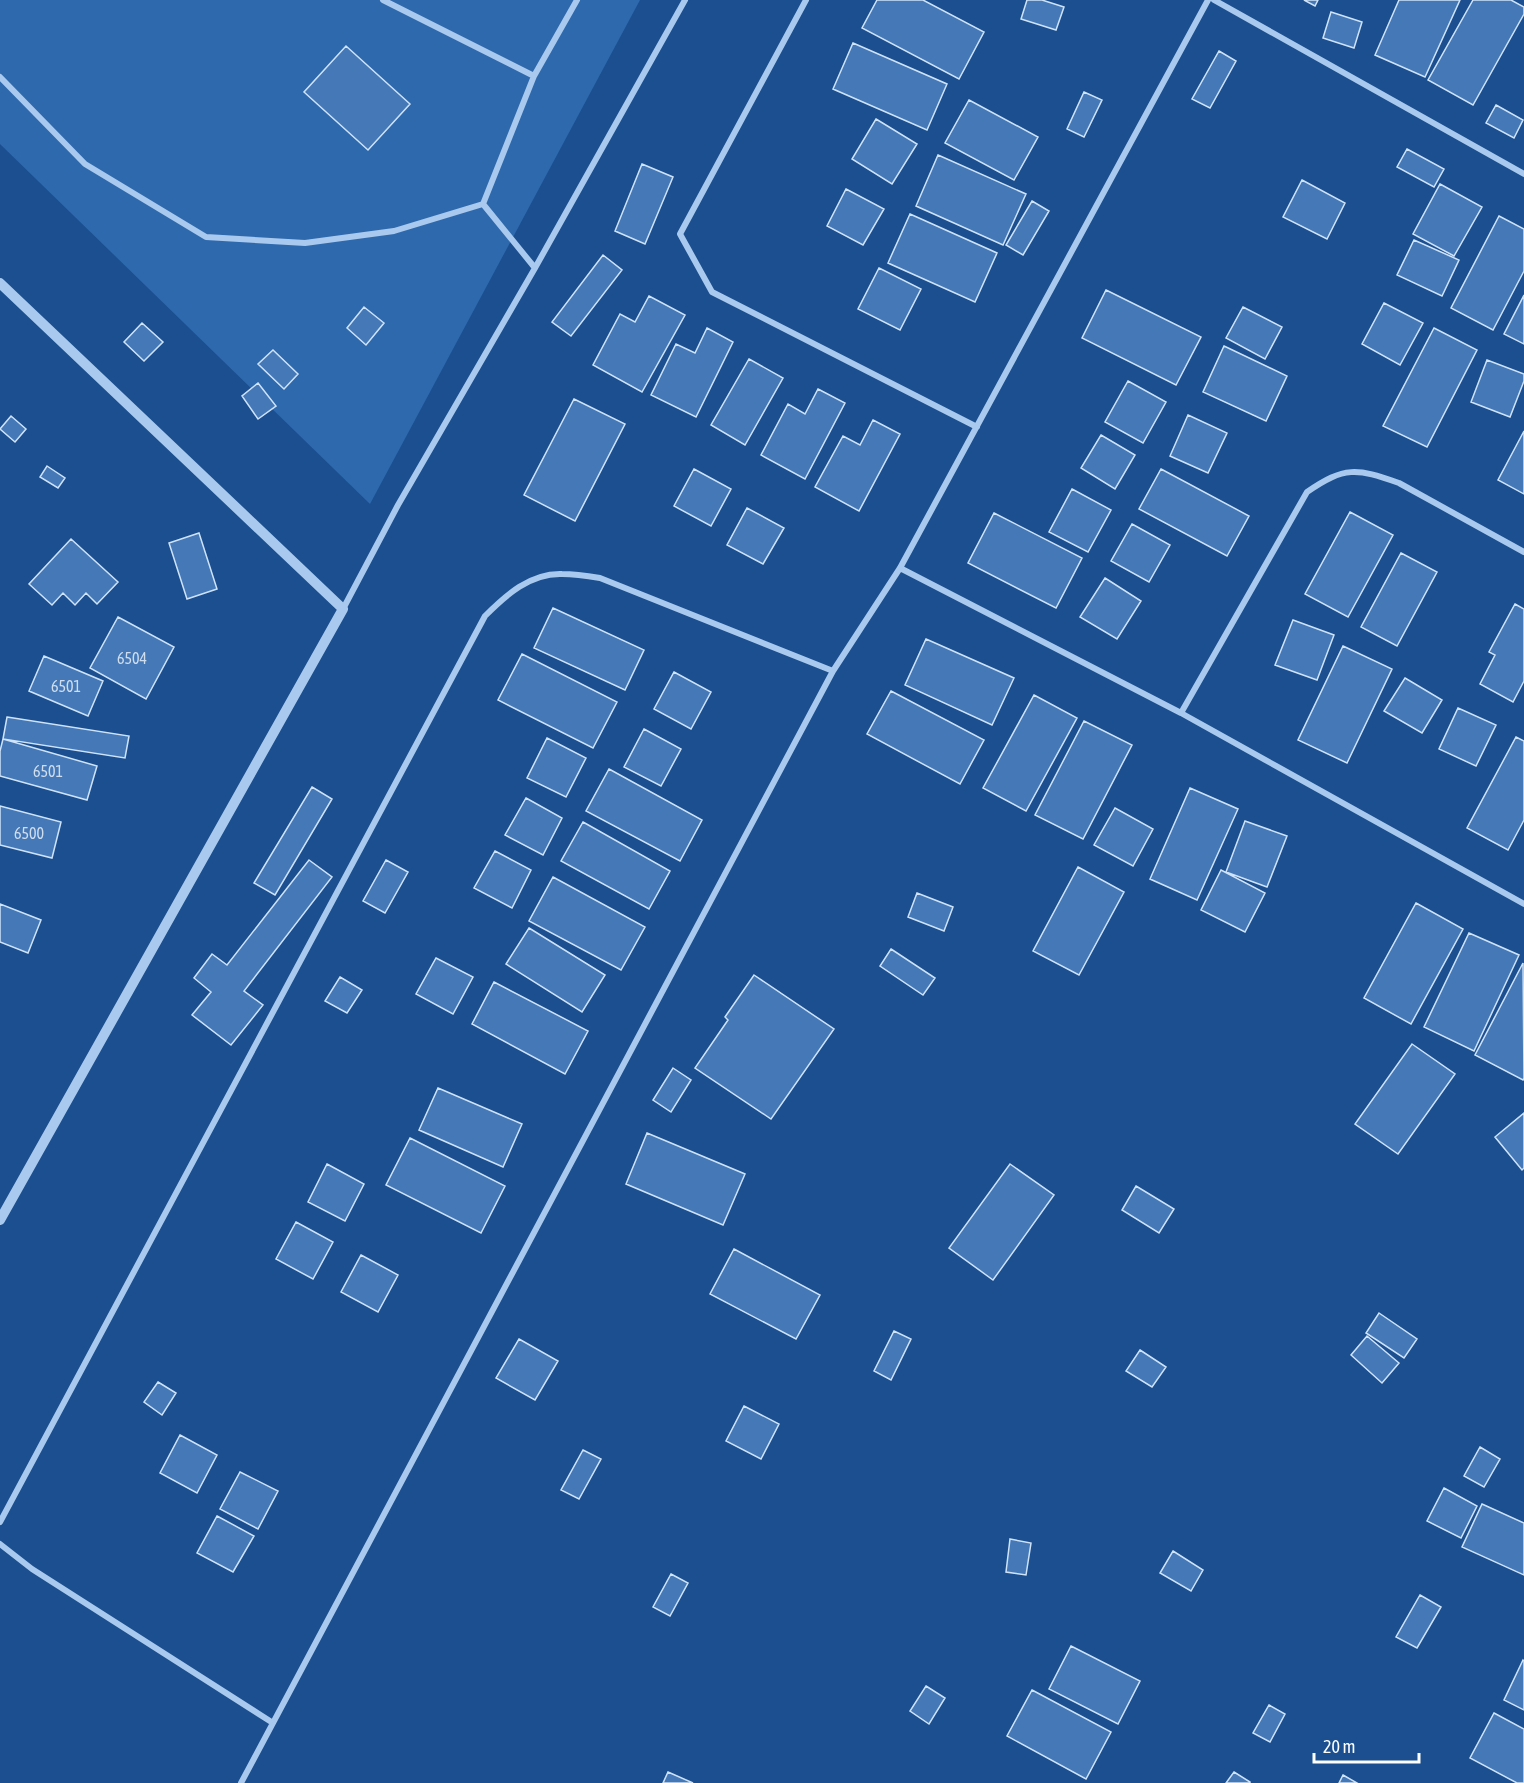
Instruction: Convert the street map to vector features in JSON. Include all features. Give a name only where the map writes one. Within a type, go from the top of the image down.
[{"type":"street","points":[[383,0],[534,76]]},
{"type":"street","points":[[483,204],[534,76],[577,0]]},
{"type":"street","points":[[0,1220],[343,609],[398,505],[535,268],[685,0]]},
{"type":"street","points":[[806,0],[680,234],[712,292],[976,428]]},
{"type":"street","points":[[241,1783],[833,671],[900,568],[1208,0]]},
{"type":"street","points":[[1214,0],[1524,174]]},
{"type":"street","points":[[0,77],[84,164],[206,237],[305,243],[394,231],[483,204]]},
{"type":"street","points":[[483,204],[535,268]]},
{"type":"street","points":[[0,284],[343,609]]},
{"type":"street","points":[[1180,713],[1307,492],[1328,478],[1348,471],[1376,475],[1399,483],[1524,552]]},
{"type":"street","points":[[900,568],[1180,713],[1524,904]]},
{"type":"street","points":[[0,1522],[485,616],[507,593],[530,580],[560,573],[600,578],[833,671]]},
{"type":"street","points":[[0,1544],[32,1569],[273,1724]]},
{"type":"shaded area","points":[[0,0],[640,0],[370,504],[0,144]]},
{"type":"building","points":[[877,0],[923,0],[984,32],[959,79],[862,28]]},
{"type":"building","points":[[1027,0],[1042,0],[1064,7],[1056,30],[1021,19]]},
{"type":"building","points":[[1304,0],[1318,0],[1315,6]]},
{"type":"building","points":[[1399,0],[1460,0],[1425,77],[1375,55]]},
{"type":"building","points":[[1473,0],[1511,0],[1524,7],[1524,14],[1473,105],[1428,80]]},
{"type":"building","points":[[1331,12],[1362,22],[1354,48],[1323,38]]},
{"type":"building","points":[[853,43],[947,84],[927,130],[833,89]]},
{"type":"building","points":[[346,46],[410,104],[368,150],[304,92]]},
{"type":"building","points":[[1219,51],[1236,61],[1210,108],[1192,99]]},
{"type":"building","points":[[1084,92],[1102,100],[1084,137],[1067,129]]},
{"type":"building","points":[[969,100],[1038,137],[1014,180],[945,143]]},
{"type":"building","points":[[1496,105],[1523,120],[1514,138],[1486,123]]},
{"type":"building","points":[[876,119],[917,144],[892,184],[852,159]]},
{"type":"building","points":[[1407,149],[1444,169],[1434,187],[1397,167]]},
{"type":"building","points":[[938,155],[1026,194],[1003,245],[916,206]]},
{"type":"building","points":[[642,164],[673,177],[645,244],[615,231]]},
{"type":"building","points":[[1302,180],[1345,203],[1327,239],[1283,217]]},
{"type":"building","points":[[1440,184],[1482,207],[1454,256],[1413,234]]},
{"type":"building","points":[[846,189],[884,209],[863,245],[827,226]]},
{"type":"building","points":[[1032,201],[1049,211],[1023,255],[1006,245]]},
{"type":"building","points":[[910,214],[997,253],[975,302],[888,263]]},
{"type":"building","points":[[1499,216],[1524,229],[1524,271],[1493,330],[1451,308]]},
{"type":"building","points":[[1414,240],[1459,260],[1442,296],[1397,275]]},
{"type":"building","points":[[603,255],[622,270],[571,336],[552,322]]},
{"type":"building","points":[[879,268],[921,289],[900,330],[858,309]]},
{"type":"building","points":[[1106,290],[1201,337],[1176,385],[1082,338]]},
{"type":"building","points":[[1524,295],[1524,344],[1504,334]]},
{"type":"building","points":[[649,296],[685,315],[642,392],[593,365],[620,314],[635,322]]},
{"type":"building","points":[[1384,303],[1423,323],[1400,365],[1362,344]]},
{"type":"building","points":[[364,307],[384,323],[366,345],[347,328]]},
{"type":"building","points":[[1243,307],[1282,327],[1265,359],[1226,338]]},
{"type":"building","points":[[142,323],[163,342],[144,361],[124,342]]},
{"type":"building","points":[[707,328],[733,342],[696,417],[651,395],[676,344],[695,353]]},
{"type":"building","points":[[1434,328],[1477,350],[1427,447],[1383,426]]},
{"type":"building","points":[[1224,346],[1287,376],[1266,421],[1203,392]]},
{"type":"building","points":[[273,350],[298,374],[284,389],[258,364]]},
{"type":"building","points":[[749,359],[783,378],[745,445],[711,425]]},
{"type":"building","points":[[1487,360],[1524,374],[1524,381],[1510,417],[1471,402]]},
{"type":"building","points":[[1128,381],[1166,402],[1143,443],[1105,422]]},
{"type":"building","points":[[258,383],[276,406],[258,419],[242,396]]},
{"type":"building","points":[[818,389],[845,403],[805,479],[761,455],[788,404],[805,414]]},
{"type":"building","points":[[574,399],[625,424],[575,521],[524,495]]},
{"type":"building","points":[[1188,415],[1227,433],[1208,473],[1170,456]]},
{"type":"building","points":[[11,416],[26,429],[15,442],[0,429]]},
{"type":"building","points":[[873,420],[900,434],[859,511],[815,487],[843,436],[860,445]]},
{"type":"building","points":[[1524,431],[1524,494],[1498,480]]},
{"type":"building","points":[[1101,435],[1135,455],[1115,489],[1081,468]]},
{"type":"building","points":[[47,466],[65,478],[58,488],[40,477]]},
{"type":"building","points":[[694,469],[731,489],[711,526],[674,506]]},
{"type":"building","points":[[1161,469],[1249,516],[1227,556],[1139,509]]},
{"type":"building","points":[[1072,489],[1111,510],[1088,552],[1049,532]]},
{"type":"building","points":[[747,508],[784,528],[763,564],[727,545]]},
{"type":"building","points":[[1350,512],[1393,535],[1348,617],[1305,594]]},
{"type":"building","points":[[994,513],[1082,558],[1056,608],[968,563]]},
{"type":"building","points":[[1132,524],[1170,545],[1149,582],[1111,561]]},
{"type":"building","points":[[199,533],[217,589],[187,599],[169,543]]},
{"type":"building","points":[[71,539],[118,582],[97,604],[86,593],[75,605],[63,593],[52,605],[29,584]]},
{"type":"building","points":[[1401,553],[1437,572],[1397,646],[1361,627]]},
{"type":"building","points":[[1105,578],[1141,601],[1117,639],[1080,617]]},
{"type":"building","points":[[1515,604],[1524,609],[1524,681],[1513,702],[1480,684],[1495,655],[1489,652]]},
{"type":"building","points":[[553,608],[644,650],[625,690],[534,648]]},
{"type":"building","points":[[118,617],[174,647],[146,699],[90,668]]},
{"type":"building","points":[[1293,620],[1334,635],[1317,680],[1275,665]]},
{"type":"building","points":[[926,639],[1014,678],[992,725],[905,685]]},
{"type":"building","points":[[1343,646],[1392,669],[1347,763],[1298,740]]},
{"type":"building","points":[[522,654],[617,702],[593,748],[498,700]]},
{"type":"building","points":[[44,656],[103,681],[88,716],[29,691]]},
{"type":"building","points":[[674,672],[711,692],[691,729],[654,709]]},
{"type":"building","points":[[1405,678],[1442,700],[1422,733],[1384,711]]},
{"type":"building","points":[[891,691],[984,740],[960,784],[867,734]]},
{"type":"building","points":[[1034,695],[1077,718],[1026,811],[983,788]]},
{"type":"building","points":[[1458,708],[1496,725],[1476,766],[1439,749]]},
{"type":"building","points":[[7,717],[129,736],[125,758],[3,739]]},
{"type":"building","points":[[1084,721],[1132,745],[1083,839],[1035,815]]},
{"type":"building","points":[[644,729],[681,749],[661,786],[624,767]]},
{"type":"building","points":[[1516,737],[1524,741],[1524,820],[1508,850],[1467,828]]},
{"type":"building","points":[[547,738],[586,758],[566,797],[527,778]]},
{"type":"building","points":[[3,739],[97,766],[87,800],[0,776],[0,751]]},
{"type":"building","points":[[609,769],[702,820],[680,861],[586,811]]},
{"type":"building","points":[[312,787],[332,799],[275,895],[254,883]]},
{"type":"building","points":[[1190,788],[1238,809],[1197,900],[1150,879]]},
{"type":"building","points":[[526,798],[562,818],[543,855],[505,835]]},
{"type":"building","points":[[0,806],[61,822],[52,858],[0,845]]},
{"type":"building","points":[[1115,808],[1153,829],[1133,866],[1094,845]]},
{"type":"building","points":[[1245,821],[1287,836],[1267,887],[1226,872]]},
{"type":"building","points":[[583,822],[670,871],[649,909],[561,861]]},
{"type":"building","points":[[495,851],[531,870],[512,908],[474,888]]},
{"type":"building","points":[[309,860],[332,877],[244,991],[263,1005],[231,1045],[192,1015],[211,992],[194,978],[212,954],[227,965]]},
{"type":"building","points":[[386,860],[408,872],[385,913],[363,901]]},
{"type":"building","points":[[1078,867],[1124,892],[1079,975],[1033,951]]},
{"type":"building","points":[[1221,870],[1265,893],[1245,932],[1201,910]]},
{"type":"building","points":[[553,877],[645,927],[621,970],[529,921]]},
{"type":"building","points":[[917,893],[953,907],[944,931],[908,917]]},
{"type":"building","points":[[1416,903],[1463,929],[1411,1024],[1364,998]]},
{"type":"building","points":[[0,904],[41,920],[28,953],[0,942]]},
{"type":"building","points":[[529,928],[605,975],[582,1012],[506,964]]},
{"type":"building","points":[[1469,933],[1519,955],[1474,1051],[1424,1027]]},
{"type":"building","points":[[891,949],[935,978],[923,995],[880,966]]},
{"type":"building","points":[[436,958],[473,977],[453,1014],[416,994]]},
{"type":"building","points":[[1523,963],[1524,1078],[1523,1080],[1475,1055]]},
{"type":"building","points":[[754,975],[834,1029],[771,1119],[695,1068],[728,1020],[725,1017]]},
{"type":"building","points":[[340,977],[362,990],[347,1013],[325,1001]]},
{"type":"building","points":[[494,982],[588,1031],[565,1074],[472,1024]]},
{"type":"building","points":[[1412,1044],[1455,1074],[1398,1154],[1355,1124]]},
{"type":"building","points":[[673,1068],[691,1080],[671,1112],[653,1100]]},
{"type":"building","points":[[438,1088],[522,1124],[503,1167],[419,1130]]},
{"type":"building","points":[[1524,1113],[1524,1168],[1522,1170],[1495,1137]]},
{"type":"building","points":[[647,1133],[745,1174],[723,1225],[626,1184]]},
{"type":"building","points":[[410,1138],[505,1186],[481,1233],[386,1185]]},
{"type":"building","points":[[327,1164],[364,1184],[345,1221],[308,1202]]},
{"type":"building","points":[[1010,1164],[1054,1195],[993,1280],[949,1248]]},
{"type":"building","points":[[1136,1186],[1174,1209],[1159,1233],[1122,1210]]},
{"type":"building","points":[[296,1222],[333,1242],[313,1279],[276,1259]]},
{"type":"building","points":[[734,1249],[820,1295],[796,1339],[710,1294]]},
{"type":"building","points":[[361,1255],[398,1275],[378,1312],[341,1292]]},
{"type":"building","points":[[1379,1313],[1417,1339],[1404,1358],[1366,1333]]},
{"type":"building","points":[[894,1331],[911,1339],[891,1380],[874,1371]]},
{"type":"building","points":[[1367,1336],[1399,1363],[1382,1383],[1351,1355]]},
{"type":"building","points":[[519,1339],[558,1361],[535,1400],[496,1378]]},
{"type":"building","points":[[1140,1350],[1166,1367],[1152,1387],[1126,1371]]},
{"type":"building","points":[[158,1382],[176,1393],[162,1415],[144,1402]]},
{"type":"building","points":[[744,1406],[779,1424],[761,1459],[726,1441]]},
{"type":"building","points":[[180,1435],[217,1455],[197,1493],[160,1473]]},
{"type":"building","points":[[1480,1447],[1500,1459],[1484,1487],[1464,1476]]},
{"type":"building","points":[[583,1450],[601,1459],[579,1499],[561,1490]]},
{"type":"building","points":[[240,1472],[278,1491],[258,1529],[220,1509]]},
{"type":"building","points":[[1444,1488],[1477,1506],[1461,1538],[1427,1521]]},
{"type":"building","points":[[1482,1504],[1524,1523],[1524,1575],[1462,1547]]},
{"type":"building","points":[[217,1516],[254,1536],[233,1572],[197,1553]]},
{"type":"building","points":[[1010,1539],[1031,1543],[1026,1575],[1006,1572]]},
{"type":"building","points":[[1173,1551],[1203,1570],[1191,1591],[1160,1573]]},
{"type":"building","points":[[671,1574],[688,1583],[670,1616],[653,1607]]},
{"type":"building","points":[[1420,1595],[1441,1607],[1417,1648],[1396,1637]]},
{"type":"building","points":[[1071,1646],[1140,1681],[1118,1724],[1049,1689]]},
{"type":"building","points":[[1524,1661],[1524,1710],[1504,1700]]},
{"type":"building","points":[[926,1686],[945,1698],[929,1724],[910,1711]]},
{"type":"building","points":[[1032,1690],[1111,1732],[1086,1779],[1007,1736]]},
{"type":"building","points":[[1269,1705],[1285,1714],[1270,1742],[1253,1733]]},
{"type":"building","points":[[1494,1713],[1524,1729],[1524,1783],[1517,1783],[1470,1758]]},
{"type":"building","points":[[668,1772],[693,1783],[663,1783]]},
{"type":"building","points":[[1234,1772],[1250,1782],[1250,1783],[1226,1783]]},
{"type":"building","points":[[1343,1775],[1357,1783],[1339,1783]]}]
